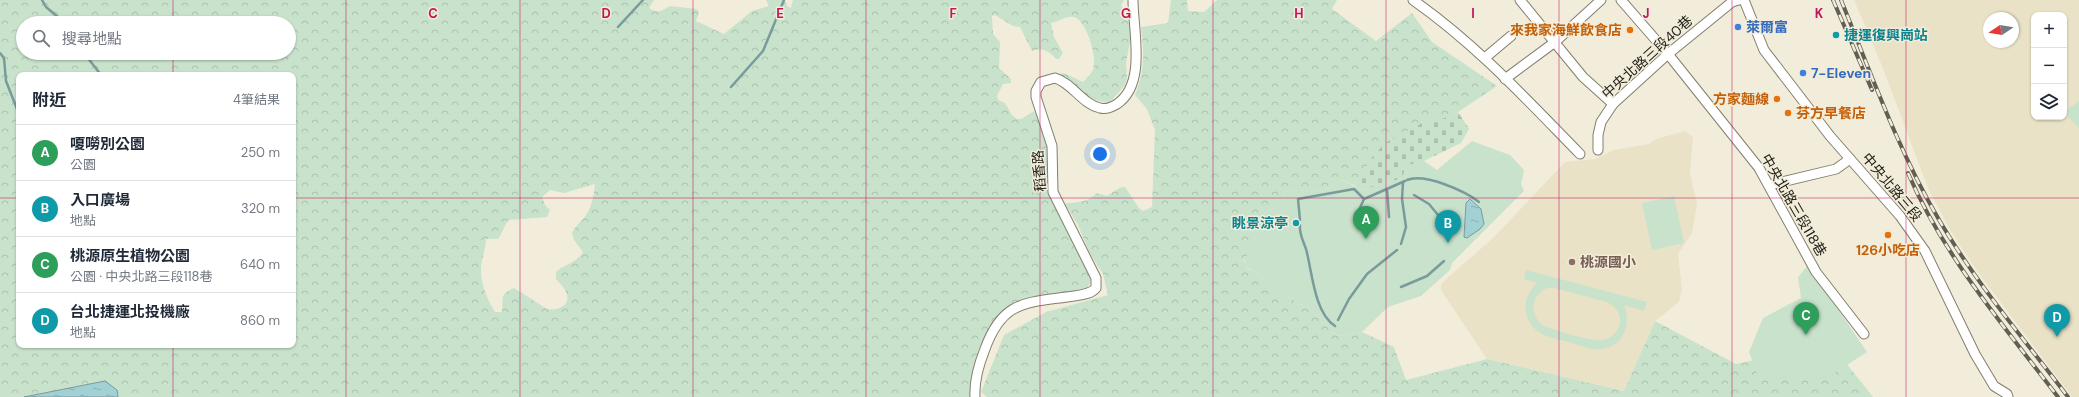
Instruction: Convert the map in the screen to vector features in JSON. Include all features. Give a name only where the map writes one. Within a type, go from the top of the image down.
[{"type":"street","name":"稻香路","points":[[975,397],[979,365],[986,346],[997,324],[1007,312],[1031,303],[1086,294],[1096,288],[1096,278],[1053,192],[1052,146],[1037,104],[1036,91],[1044,80],[1054,78],[1064,82],[1086,101],[1099,108],[1113,107],[1124,99],[1131,85],[1137,63],[1133,0]]},
{"type":"street","points":[[1413,0],[1446,24],[1486,57],[1580,154]]},
{"type":"street","points":[[1520,0],[1583,77],[1613,104]]},
{"type":"street","points":[[1506,79],[1555,42],[1601,0]]},
{"type":"street","name":"中央北路三段118巷","points":[[1621,0],[1668,54],[1759,168],[1816,272],[1864,334]]},
{"type":"street","name":"中央北路三段40巷","points":[[1598,150],[1598,135],[1601,122],[1613,104],[1668,54],[1726,6],[1739,0]]},
{"type":"street","name":"中央北路三段","points":[[1744,0],[1764,50],[1830,136],[1900,216],[1925,251],[1978,360],[1994,386],[2007,394],[2008,397]]},
{"type":"street","points":[[1486,57],[1511,36]]},
{"type":"street","points":[[1769,185],[1836,169],[1850,159]]},
{"type":"shaded area","points":[[1854,0],[2079,0],[2079,397],[2072,397],[1977,271],[1950,230],[1928,188],[1882,66]]},
{"type":"shaded area","name":"桃源國小","points":[[1685,131],[1693,137],[1690,173],[1697,204],[1692,233],[1678,254],[1682,289],[1679,302],[1655,321],[1624,391],[1487,359],[1441,290],[1441,284],[1492,239],[1565,162],[1595,159],[1614,150],[1649,144],[1656,139]]},
{"type":"green space","points":[[0,0],[654,0],[649,8],[655,11],[662,10],[670,6],[697,9],[699,12],[696,21],[724,34],[752,11],[769,6],[766,0],[785,0],[787,6],[791,8],[793,0],[1124,0],[1121,5],[1132,31],[1126,63],[1127,78],[1125,85],[1111,101],[1104,102],[1093,99],[1059,78],[1060,74],[1064,73],[1083,82],[1093,68],[1094,60],[1091,42],[1079,20],[1071,17],[1051,23],[1054,37],[1063,53],[1059,59],[1056,59],[1046,50],[1039,49],[1032,51],[1020,27],[1013,26],[995,15],[992,16],[993,34],[1000,42],[999,68],[1011,79],[1011,83],[1003,84],[997,96],[998,100],[1005,103],[1012,115],[1017,119],[1021,119],[1034,111],[1042,125],[1049,151],[1048,175],[1091,276],[1090,283],[1086,290],[1002,313],[994,320],[978,351],[973,397],[0,397]],"holes":[[[595,184],[590,208],[572,233],[574,240],[583,252],[577,259],[556,272],[556,279],[566,292],[566,304],[559,308],[547,309],[514,288],[509,290],[504,295],[502,300],[502,312],[495,312],[489,302],[481,273],[486,239],[498,239],[509,220],[547,217],[550,210],[545,205],[542,197],[550,190],[564,193]]]},
{"type":"green space","points":[[1171,0],[1187,0],[1188,11],[1204,12],[1217,0],[1337,0],[1332,9],[1376,41],[1412,13],[1432,42],[1497,86],[1458,112],[1377,152],[1354,185],[1341,180],[1333,186],[1319,192],[1298,190],[1284,192],[1285,200],[1262,216],[1251,228],[1256,241],[1244,261],[1247,268],[1256,272],[1265,283],[1315,313],[1337,336],[1362,332],[1394,347],[1406,380],[1487,359],[1624,391],[1655,321],[1736,364],[1830,343],[1873,397],[987,397],[981,392],[1004,335],[1046,312],[1108,295],[1103,274],[1089,252],[1078,225],[1065,204],[1086,200],[1096,193],[1107,196],[1119,188],[1125,187],[1139,208],[1143,211],[1152,207],[1155,130],[1147,109],[1135,95],[1141,78],[1143,61],[1141,27],[1168,23]]},
{"type":"green space","points":[[2079,101],[2079,128],[2067,115],[2067,110]]},
{"type":"green space","points":[[1458,112],[1469,129],[1461,143],[1424,161],[1405,166],[1403,178],[1363,190],[1354,185],[1385,143],[1437,115],[1442,119]]},
{"type":"green space","points":[[1472,141],[1510,155],[1524,170],[1521,184],[1524,191],[1452,263],[1450,270],[1421,296],[1388,307],[1362,332],[1337,336],[1315,313],[1265,283],[1256,272],[1245,266],[1245,258],[1256,241],[1251,228],[1262,216],[1285,200],[1284,192],[1298,190],[1319,192],[1333,186],[1341,180],[1363,190],[1403,178],[1405,166],[1424,161],[1437,170]]},
{"type":"green space","points":[[1674,196],[1684,243],[1652,250],[1642,203]]},
{"type":"green space","points":[[1808,265],[1867,352],[1827,378],[1759,379],[1749,352],[1763,318],[1801,298],[1798,277]]},
{"type":"green space","points":[[1526,270],[1647,302],[1644,311],[1624,305],[1627,320],[1624,334],[1620,340],[1607,348],[1591,349],[1549,337],[1542,334],[1530,324],[1527,317],[1526,303],[1528,296],[1537,283],[1524,279]],"holes":[[[1547,288],[1554,288],[1607,302],[1615,307],[1620,321],[1617,331],[1609,338],[1597,340],[1572,335],[1542,325],[1535,315],[1535,300],[1542,291]]]},
{"type":"water","points":[[1470,199],[1481,209],[1484,224],[1480,229],[1467,238],[1464,237],[1466,203]]},
{"type":"water","points":[[105,381],[117,390],[118,397],[24,397]]},
{"type":"waterway","points":[[42,0],[46,7],[57,16]]},
{"type":"waterway","points":[[618,27],[643,0]]},
{"type":"waterway","points":[[731,87],[763,51],[784,0]]},
{"type":"waterway","points":[[0,53],[4,58],[6,81],[16,106]]},
{"type":"waterway","points":[[89,60],[99,72]]},
{"type":"waterway","points":[[1407,180],[1415,178],[1444,184],[1455,188],[1479,202]]},
{"type":"waterway","points":[[1300,220],[1298,199],[1354,189],[1364,199],[1405,181]]},
{"type":"waterway","points":[[1401,244],[1406,227],[1402,199],[1403,182]]},
{"type":"waterway","points":[[1387,189],[1389,217]]},
{"type":"waterway","points":[[1414,195],[1429,204],[1438,215]]},
{"type":"waterway","points":[[1359,210],[1364,199]]},
{"type":"waterway","points":[[1300,225],[1318,301],[1328,320],[1335,326]]},
{"type":"waterway","points":[[1338,320],[1349,299],[1367,274],[1397,250]]},
{"type":"waterway","points":[[1401,287],[1427,276],[1444,261]]},
{"type":"railway","points":[[1833,0],[1872,90]]},
{"type":"railway","points":[[1841,0],[1874,83],[1910,166],[1938,218],[1968,265],[2017,332],[2068,397]]},
{"type":"railway","points":[[1908,173],[1922,203],[1957,261],[1996,317],[2058,397]]},
{"type":"place","name":"萊爾富","points":[[1738,27]]},
{"type":"place","name":"來我家海鮮飲食店","points":[[1630,30]]},
{"type":"place","name":"捷運復興崗站","points":[[1836,35]]},
{"type":"place","name":"7-Eleven","points":[[1803,73]]},
{"type":"place","name":"方家麵線","points":[[1777,99]]},
{"type":"place","name":"芬方早餐店","points":[[1788,113]]},
{"type":"place","name":"眺景涼亭","points":[[1296,223]]},
{"type":"place","name":"126小吃店","points":[[1888,235]]},
{"type":"place","name":"嗄嘮別公園","points":[[1366,239]]},
{"type":"place","name":"入口廣場","points":[[1448,243]]},
{"type":"place","name":"桃源國小","points":[[1572,262]]},
{"type":"place","name":"桃源原生植物公園","points":[[1806,335]]},
{"type":"place","name":"台北捷運北投機廠","points":[[2057,337]]}]
